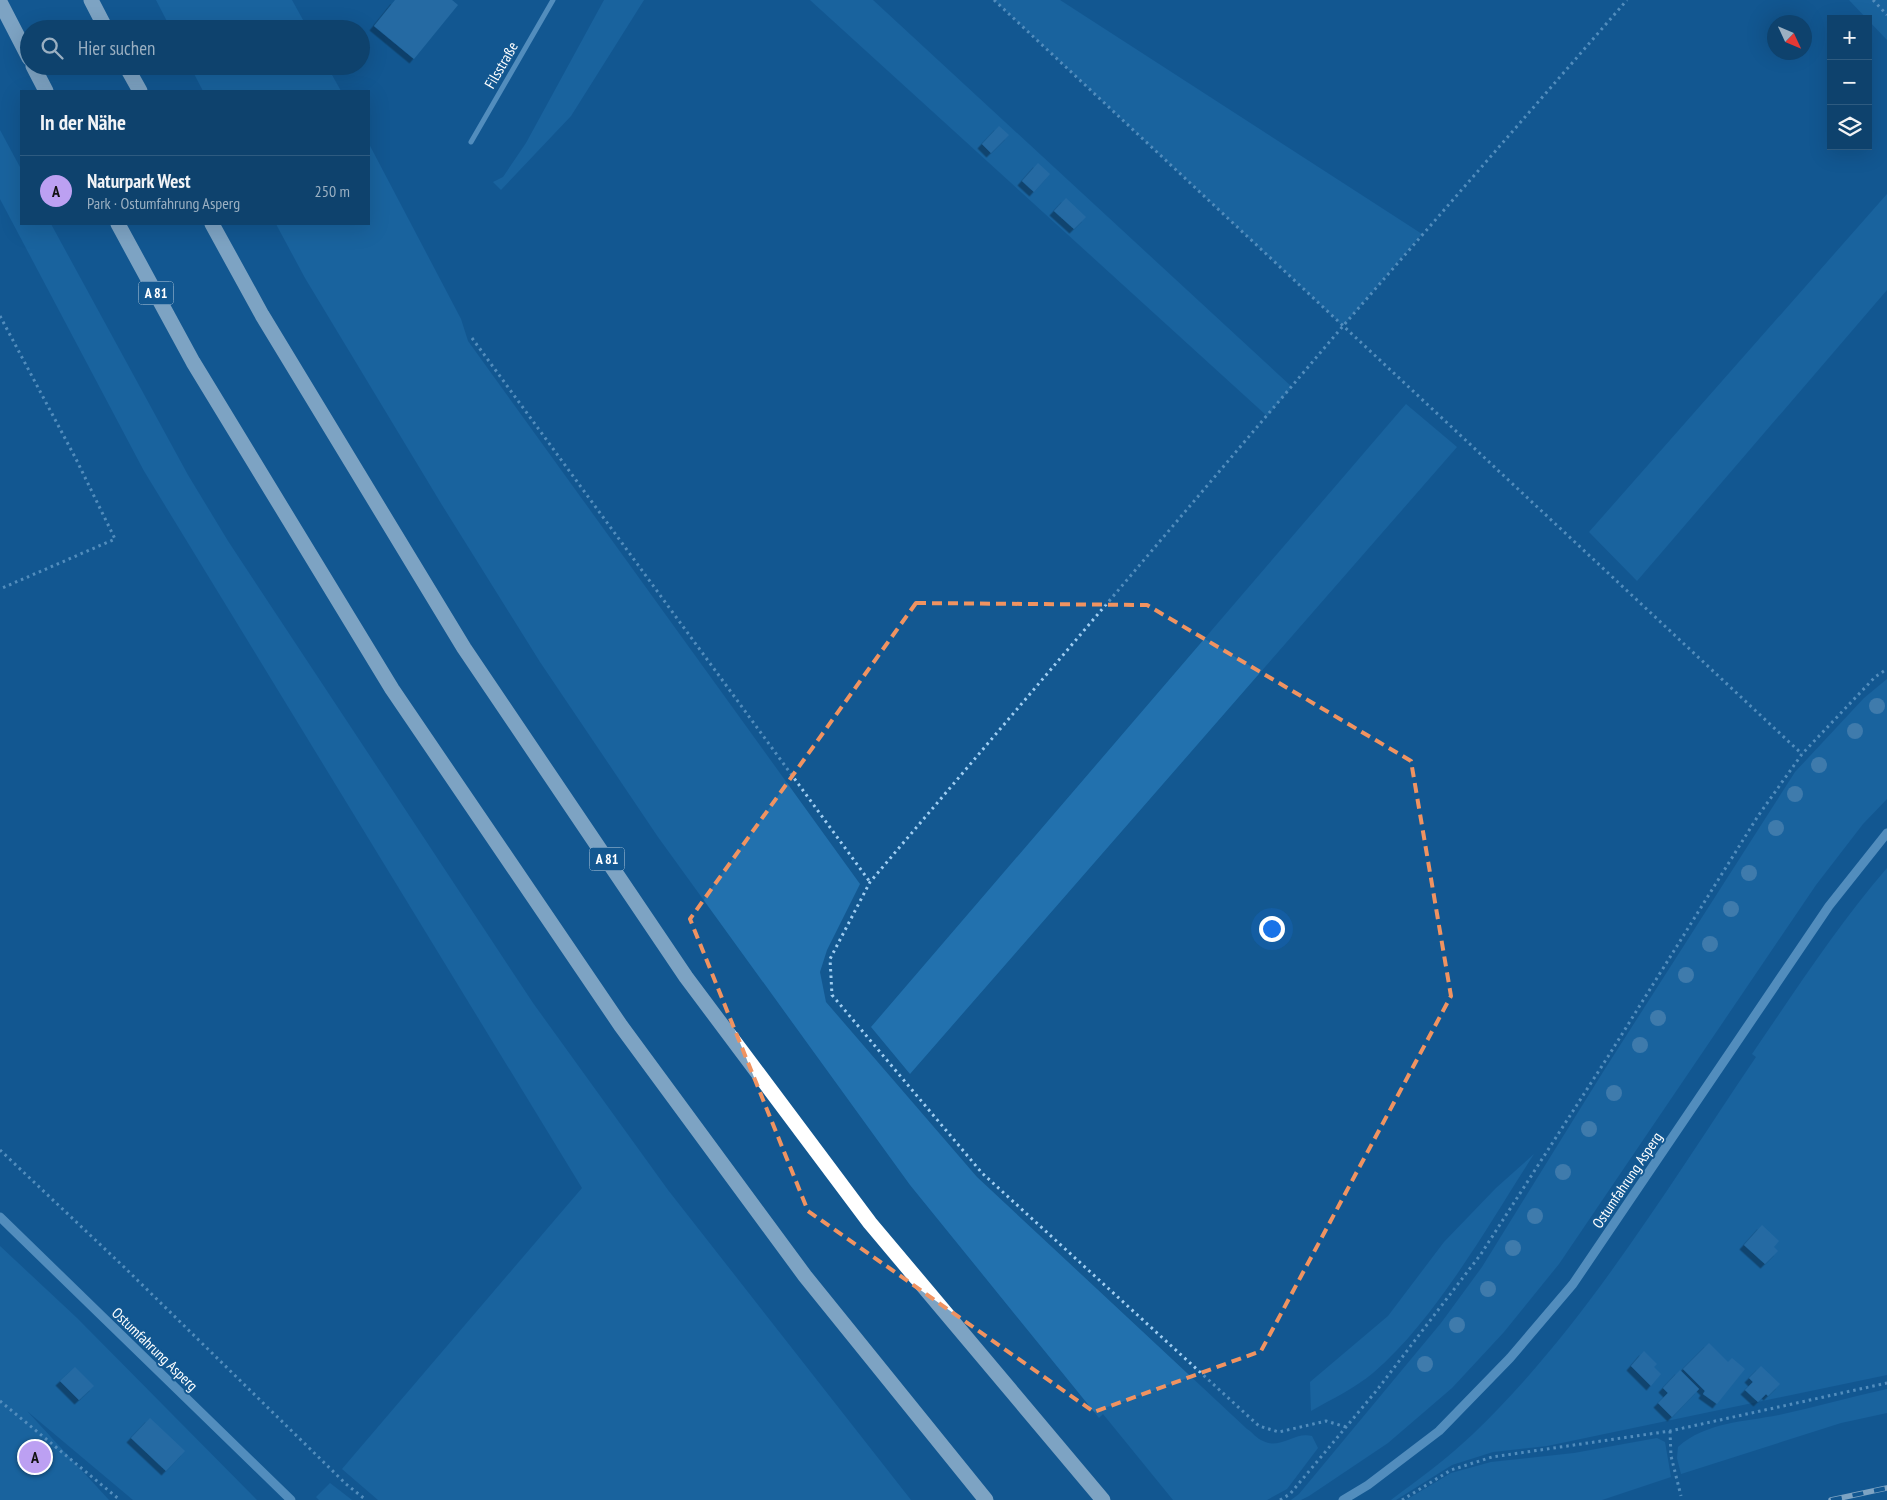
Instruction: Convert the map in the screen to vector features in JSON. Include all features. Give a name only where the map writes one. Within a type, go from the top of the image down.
[{"type":"highway","points":[[91,0],[101,20]]},
{"type":"highway","points":[[0,2],[20,41]]},
{"type":"highway","points":[[38,75],[45,90]]},
{"type":"highway","points":[[131,75],[139,90]]},
{"type":"highway","name":"A 81","points":[[119,225],[193,362],[392,689],[615,1018],[805,1276],[986,1500]]},
{"type":"highway","name":"A 81","points":[[213,225],[262,315],[464,648],[686,977],[870,1223],[1064,1451],[1103,1500]]},
{"type":"street","name":"Filsstraße","points":[[471,142],[553,0]]},
{"type":"street","name":"Ostumfahrung Asperg","points":[[1344,1500],[1368,1485],[1439,1431],[1510,1358],[1572,1284],[1829,906],[1887,833]]},
{"type":"street","name":"Ostumfahrung Asperg","points":[[0,1217],[291,1500]]},
{"type":"path","points":[[994,0],[1802,754]]},
{"type":"path","points":[[1346,1427],[1326,1421],[1279,1432],[1258,1426],[982,1173],[832,995],[830,958],[870,882],[1343,326],[1627,0]]},
{"type":"path","points":[[1873,0],[1887,15]]},
{"type":"path","points":[[0,316],[76,459],[115,539],[0,589]]},
{"type":"path","points":[[472,338],[870,882]]},
{"type":"path","points":[[1280,1500],[1290,1494],[1346,1427],[1481,1254],[1609,1055],[1758,816],[1802,754],[1876,676],[1887,669]]},
{"type":"path","points":[[0,1150],[124,1267],[346,1484],[366,1500]]},
{"type":"path","points":[[1402,1500],[1450,1470],[1492,1457],[1670,1430],[1887,1383]]},
{"type":"path","points":[[0,1401],[120,1500]]},
{"type":"path","points":[[1670,1430],[1671,1456],[1681,1496]]},
{"type":"highlighted area","points":[[916,603],[1147,605],[1411,761],[1451,996],[1261,1351],[1094,1412],[808,1211],[690,919]]},
{"type":"shaded area","points":[[156,0],[292,0],[303,20],[166,20]]},
{"type":"shaded area","points":[[604,0],[644,0],[571,116],[501,190],[493,182],[503,177],[526,143]]},
{"type":"shaded area","points":[[810,0],[873,0],[1292,387],[1267,416]]},
{"type":"shaded area","points":[[994,0],[1060,0],[1422,234],[1343,326]]},
{"type":"shaded area","points":[[1849,0],[1887,0],[1887,40],[1872,24],[1872,15],[1863,15]]},
{"type":"shaded area","points":[[195,75],[332,75],[340,90],[202,90]]},
{"type":"shaded area","points":[[0,130],[20,167],[20,225],[52,225],[188,475],[228,541],[533,1003],[668,1190],[911,1500],[378,1500],[342,1469],[582,1188],[144,471],[0,199]]},
{"type":"shaded area","points":[[370,146],[461,319],[468,341],[860,884],[827,950],[820,972],[826,1002],[977,1177],[1247,1429],[1259,1439],[1269,1443],[1281,1442],[1306,1435],[1312,1436],[1318,1448],[1287,1489],[1267,1500],[1173,1500],[1103,1414],[1099,1418],[910,1185],[658,837],[540,662],[442,505],[305,278],[277,225],[370,225]]},
{"type":"shaded area","points":[[1887,194],[1887,290],[1637,581],[1589,532]]},
{"type":"shaded area","points":[[1406,404],[1457,447],[910,1074],[871,1027]]},
{"type":"shaded area","points":[[1887,679],[1887,799],[1863,824],[1816,885],[1559,1264],[1504,1332],[1452,1388],[1388,1443],[1309,1496],[1301,1500],[1291,1500],[1299,1494],[1441,1323],[1482,1267],[1603,1072],[1795,772],[1864,698]]},
{"type":"shaded area","points":[[1887,868],[1887,1375],[1547,1446],[1493,1452],[1452,1465],[1396,1500],[1391,1500],[1473,1434],[1514,1393],[1589,1302],[1658,1204],[1756,1057],[1752,1054],[1800,983],[1851,913]]},
{"type":"shaded area","points":[[1534,1154],[1460,1270],[1418,1326],[1373,1373],[1311,1411],[1310,1382],[1388,1316],[1444,1242],[1496,1188]]},
{"type":"shaded area","points":[[0,1246],[77,1318],[257,1500],[133,1500],[27,1411],[109,1500],[0,1500]]},
{"type":"shaded area","points":[[1887,1389],[1887,1413],[1841,1423],[1681,1474],[1677,1458],[1678,1447],[1701,1432],[1726,1424],[1779,1415]]},
{"type":"shaded area","points":[[1657,1438],[1665,1442],[1671,1477],[1602,1500],[1406,1500],[1451,1473],[1491,1462],[1574,1453]]},
{"type":"shaded area","points":[[330,1483],[352,1500],[319,1500],[316,1497]]},
{"type":"building","points":[[395,0],[452,0],[458,5],[414,59],[374,26]]},
{"type":"building","points":[[999,126],[1009,135],[991,153],[982,144]]},
{"type":"building","points":[[1038,163],[1050,174],[1034,192],[1022,181]]},
{"type":"building","points":[[1066,198],[1086,217],[1074,229],[1054,211]]},
{"type":"building","points":[[1762,1225],[1779,1241],[1774,1247],[1778,1251],[1765,1264],[1744,1245]]},
{"type":"building","points":[[1709,1343],[1728,1362],[1732,1358],[1745,1369],[1717,1404],[1703,1394],[1705,1391],[1683,1369]]},
{"type":"building","points":[[1644,1351],[1657,1364],[1654,1367],[1661,1374],[1651,1386],[1631,1366]]},
{"type":"building","points":[[1761,1366],[1780,1384],[1768,1396],[1766,1394],[1758,1402],[1745,1390],[1753,1382],[1749,1378]]},
{"type":"building","points":[[75,1367],[94,1386],[79,1400],[60,1381]]},
{"type":"building","points":[[1680,1370],[1699,1389],[1672,1417],[1658,1403],[1668,1393],[1663,1388]]},
{"type":"building","points":[[150,1418],[185,1451],[166,1471],[131,1438]]},
{"type":"railway","points":[[1831,1500],[1887,1488]]},
{"type":"place","name":"Naturpark West","points":[[35,1457]]}]
